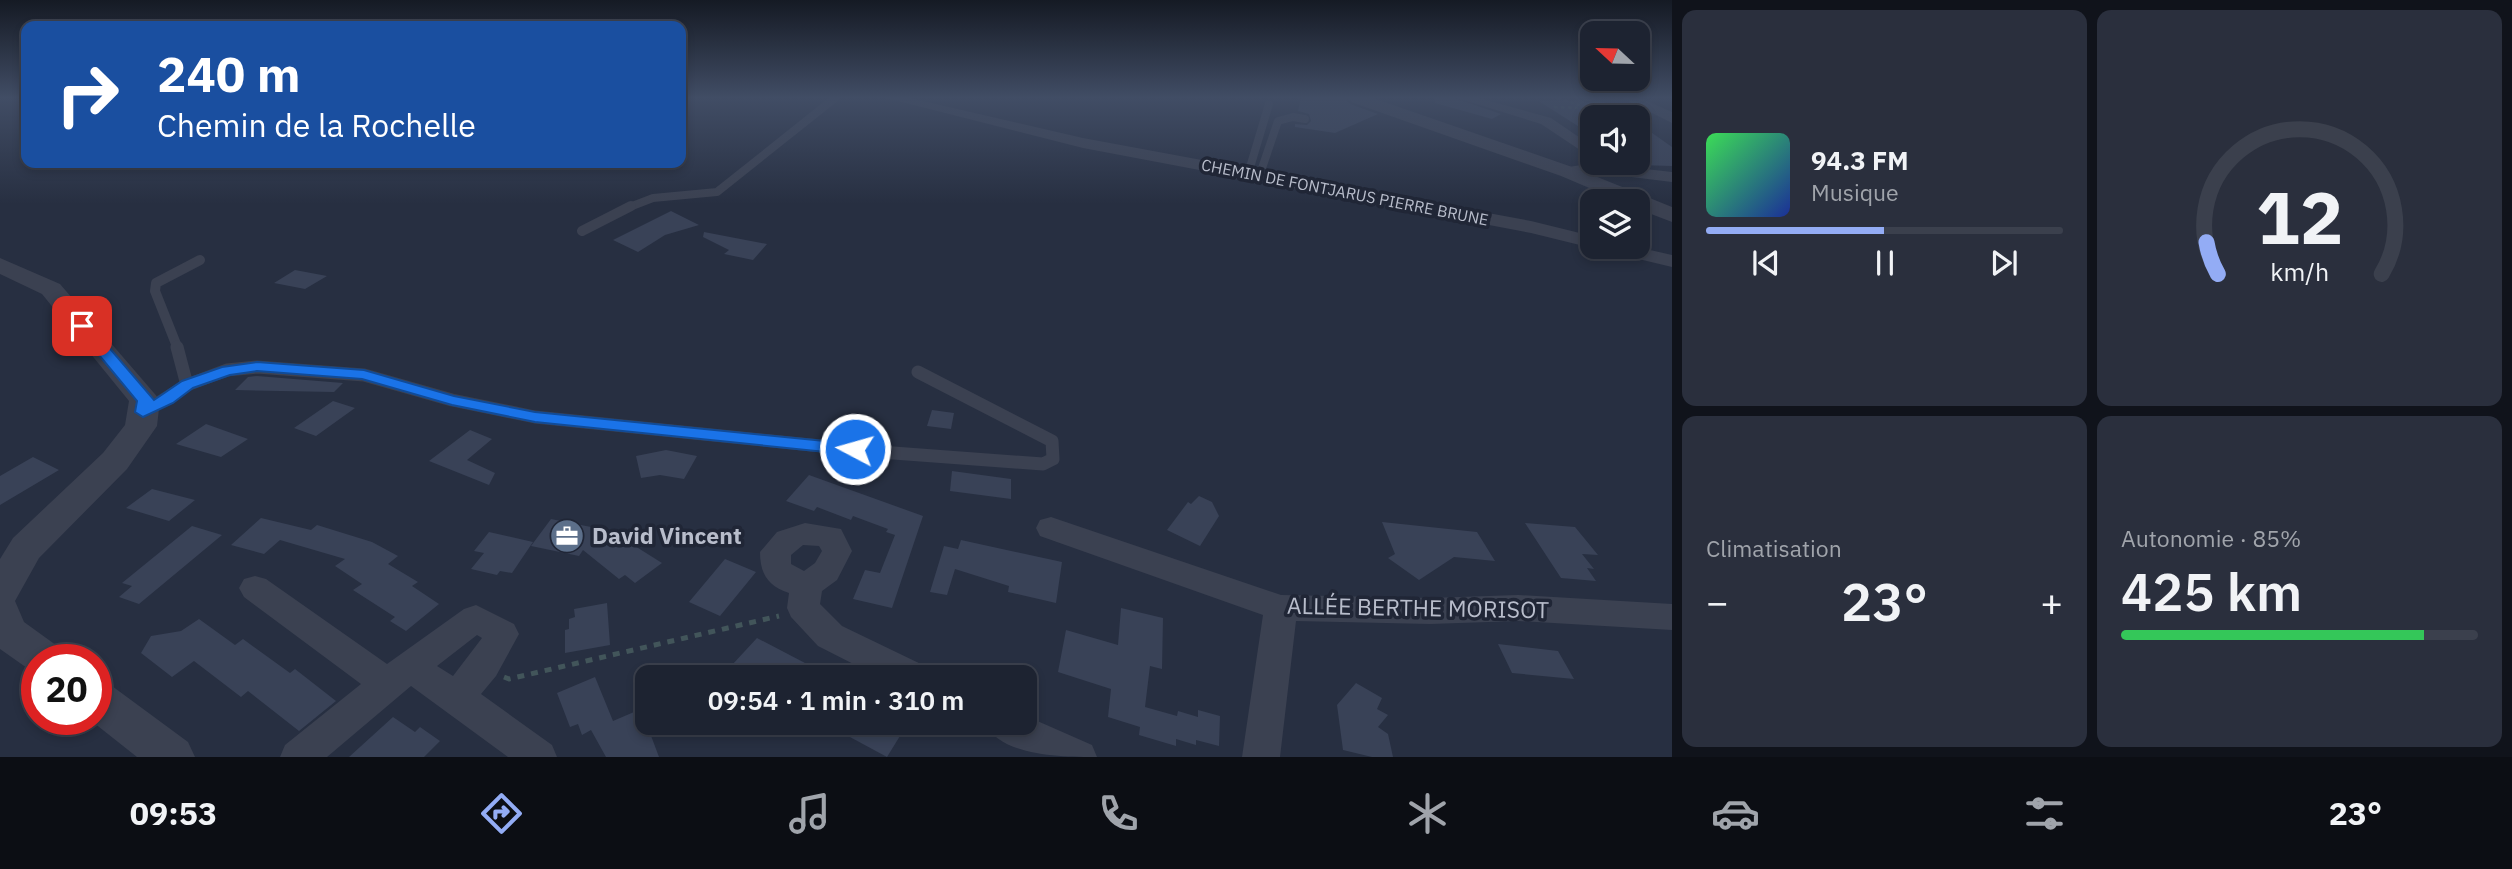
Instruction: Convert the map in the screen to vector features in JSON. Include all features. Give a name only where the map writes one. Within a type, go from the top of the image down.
[{"type":"street","name":"CHEMIN DE FONTJARUS PIERRE BRUNE","points":[[1039,133],[1531,227],[1580,239]]},
{"type":"street","points":[[1457,133],[1567,172],[1672,215]]},
{"type":"street","points":[[1564,133],[1580,145]]},
{"type":"street","points":[[1567,172],[1580,168]]},
{"type":"street","points":[[1650,173],[1672,177]]},
{"type":"street","points":[[1650,256],[1672,261]]},
{"type":"street","points":[[0,265],[51,289],[145,400],[141,426],[115,461],[26,548],[0,592]]},
{"type":"street","name":"ALLÉE BERTHE MORISOT","points":[[1051,528],[1281,608],[1430,611],[1518,608],[1672,617]]},
{"type":"street","points":[[808,532],[789,536],[775,552],[776,570],[793,582],[805,596],[830,636],[888,665]]},
{"type":"street","points":[[255,588],[398,675],[457,697],[538,757]]},
{"type":"street","points":[[1261,757],[1281,608]]},
{"type":"street","points":[[0,611],[8,632],[24,644]]},
{"type":"street","points":[[299,757],[398,675],[476,618],[502,634],[484,666],[457,697]]},
{"type":"street","points":[[112,711],[172,757]]},
{"type":"street","points":[[1029,735],[1078,757]]},
{"type":"lane","points":[[582,230],[653,198],[717,192],[791,133]]},
{"type":"lane","points":[[1253,176],[1262,133]]},
{"type":"lane","points":[[1253,176],[1272,133]]},
{"type":"lane","points":[[187,385],[184,364],[155,291],[156,283],[200,260]]},
{"type":"lane","points":[[143,412],[167,400],[187,385],[227,370],[257,367],[364,374],[452,400],[535,417],[880,452],[1043,464],[1054,459],[1052,441],[918,372]]},
{"type":"path","points":[[509,679],[763,621],[805,596]]},
{"type":"building","points":[[1650,133],[1672,147],[1672,166],[1650,165]]},
{"type":"building","points":[[671,211],[699,225],[665,235],[638,252],[613,240]]},
{"type":"building","points":[[704,232],[767,244],[753,260],[724,254],[729,250],[703,237]]},
{"type":"building","points":[[295,270],[327,276],[305,289],[274,283]]},
{"type":"building","points":[[248,377],[343,383],[334,392],[235,390]]},
{"type":"building","points":[[333,401],[355,408],[316,436],[294,428]]},
{"type":"building","points":[[932,410],[954,413],[951,429],[927,426]]},
{"type":"building","points":[[206,424],[248,439],[221,457],[176,444]]},
{"type":"building","points":[[470,430],[492,439],[467,460],[495,473],[489,485],[429,461]]},
{"type":"building","points":[[666,450],[697,456],[684,479],[660,475],[641,478],[636,456]]},
{"type":"building","points":[[33,457],[59,470],[0,505],[0,476]]},
{"type":"building","points":[[952,471],[1011,479],[1011,499],[950,491]]},
{"type":"building","points":[[809,475],[923,516],[892,608],[853,599],[865,570],[880,573],[895,535],[886,532],[888,529],[853,516],[851,520],[817,507],[814,511],[786,501]]},
{"type":"building","points":[[152,489],[195,500],[169,521],[126,508]]},
{"type":"building","points":[[1199,496],[1212,502],[1219,516],[1200,546],[1167,530],[1188,502],[1191,504]]},
{"type":"building","points":[[261,518],[311,530],[317,525],[372,542],[398,556],[388,564],[418,582],[412,586],[439,604],[406,631],[390,621],[395,617],[353,590],[362,584],[335,566],[345,559],[280,540],[264,554],[231,545]]},
{"type":"building","points":[[551,519],[611,531],[662,563],[635,583],[625,575],[619,579],[583,550],[579,556],[531,546]]},
{"type":"building","points":[[1382,522],[1477,532],[1495,561],[1454,557],[1419,580],[1388,558],[1395,554]]},
{"type":"building","points":[[1525,523],[1575,527],[1598,555],[1582,554],[1594,569],[1587,568],[1596,581],[1561,578]]},
{"type":"building","points":[[192,526],[222,535],[139,604],[119,597],[132,586],[122,583]]},
{"type":"building","points":[[489,532],[533,542],[512,573],[500,571],[497,575],[471,569],[484,553],[474,551]]},
{"type":"building","points":[[961,540],[1062,562],[1056,603],[1008,592],[1009,586],[955,569],[947,595],[930,592],[944,546],[958,549]]},
{"type":"building","points":[[725,559],[756,572],[720,616],[689,602]]},
{"type":"building","points":[[607,603],[610,645],[565,653],[565,630],[569,629],[569,619],[575,617],[574,609]]},
{"type":"building","points":[[1121,608],[1163,618],[1162,669],[1150,666],[1145,707],[1177,716],[1178,711],[1198,717],[1198,710],[1220,716],[1219,746],[1196,740],[1196,745],[1176,739],[1176,746],[1139,735],[1140,727],[1108,717],[1111,689],[1058,672],[1066,630],[1118,645]]},
{"type":"building","points":[[199,619],[235,645],[243,639],[290,673],[295,669],[336,701],[299,731],[248,691],[241,697],[194,661],[172,677],[141,653],[151,636],[181,631]]},
{"type":"building","points":[[757,638],[805,663],[804,665],[732,665]]},
{"type":"building","points":[[1498,644],[1558,651],[1574,679],[1512,673]]},
{"type":"building","points":[[595,677],[613,721],[635,712],[635,735],[651,735],[659,757],[606,757],[591,730],[582,735],[578,724],[570,727],[557,693]]},
{"type":"building","points":[[1356,683],[1382,698],[1377,709],[1388,715],[1378,727],[1388,734],[1393,757],[1372,757],[1343,750],[1337,705]]},
{"type":"building","points":[[393,717],[415,732],[420,727],[440,741],[424,757],[349,757]]},
{"type":"building","points":[[846,735],[901,735],[887,757]]},
{"type":"place","name":"David Vincent","points":[[567,536]]},
{"type":"route","points":[[82,326],[145,400],[143,412],[167,400],[187,385],[227,370],[257,367],[364,374],[452,400],[535,417],[855,449]]}]
